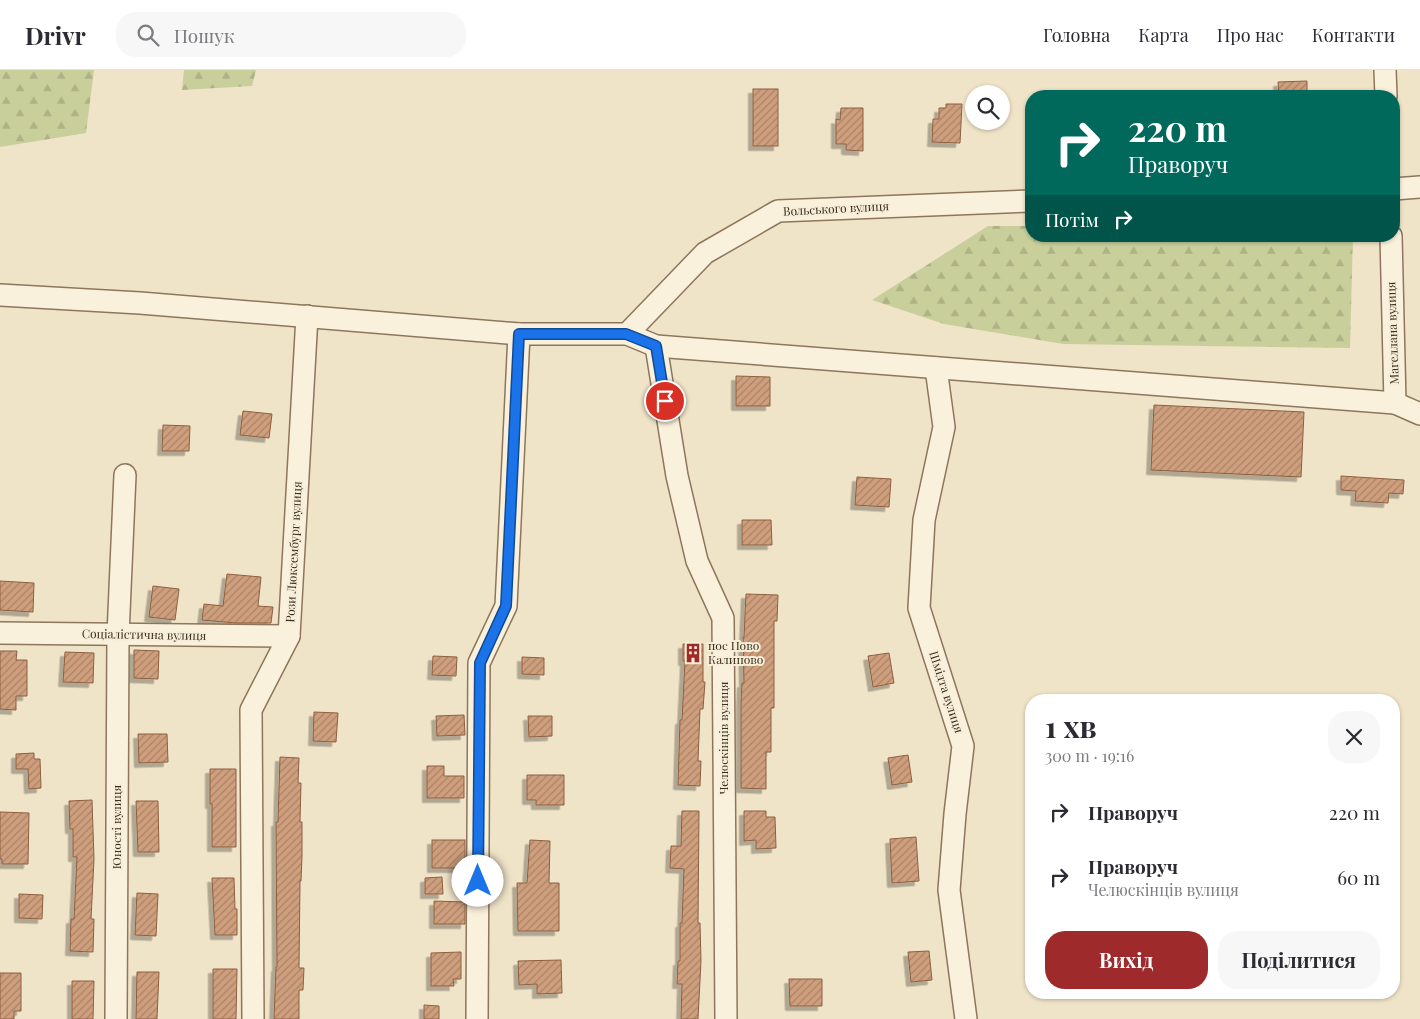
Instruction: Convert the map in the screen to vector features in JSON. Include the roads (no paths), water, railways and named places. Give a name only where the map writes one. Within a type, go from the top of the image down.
[{"type":"street","points":[[1385,70],[1386,90]]},
{"type":"street","points":[[1400,189],[1420,187]]},
{"type":"street","name":"Вольського вулиця","points":[[626,334],[705,253],[778,211],[1025,201]]},
{"type":"street","name":"Магеллана вулиця","points":[[1391,242],[1395,403],[1420,414]]},
{"type":"street","points":[[0,295],[306,316],[519,334],[626,334],[656,346],[1395,403]]},
{"type":"street","name":"Рози Люксембург вулиця","points":[[253,1019],[251,710],[289,636],[306,316]]},
{"type":"street","points":[[477,1019],[480,663],[506,606],[519,334]]},
{"type":"street","name":"Челюскінців вулиця","points":[[656,346],[677,476],[697,560],[723,618],[726,1019]]},
{"type":"street","name":"Шмідта вулиця","points":[[936,368],[944,427],[924,520],[919,608],[963,746],[949,890],[966,1019]]},
{"type":"street","name":"Юності вулиця","points":[[116,1019],[118,634],[125,474]]},
{"type":"street","name":"Соціалістична вулиця","points":[[0,633],[289,636]]},
{"type":"place","name":"пос Ново Калиново","points":[[693,653]]}]
